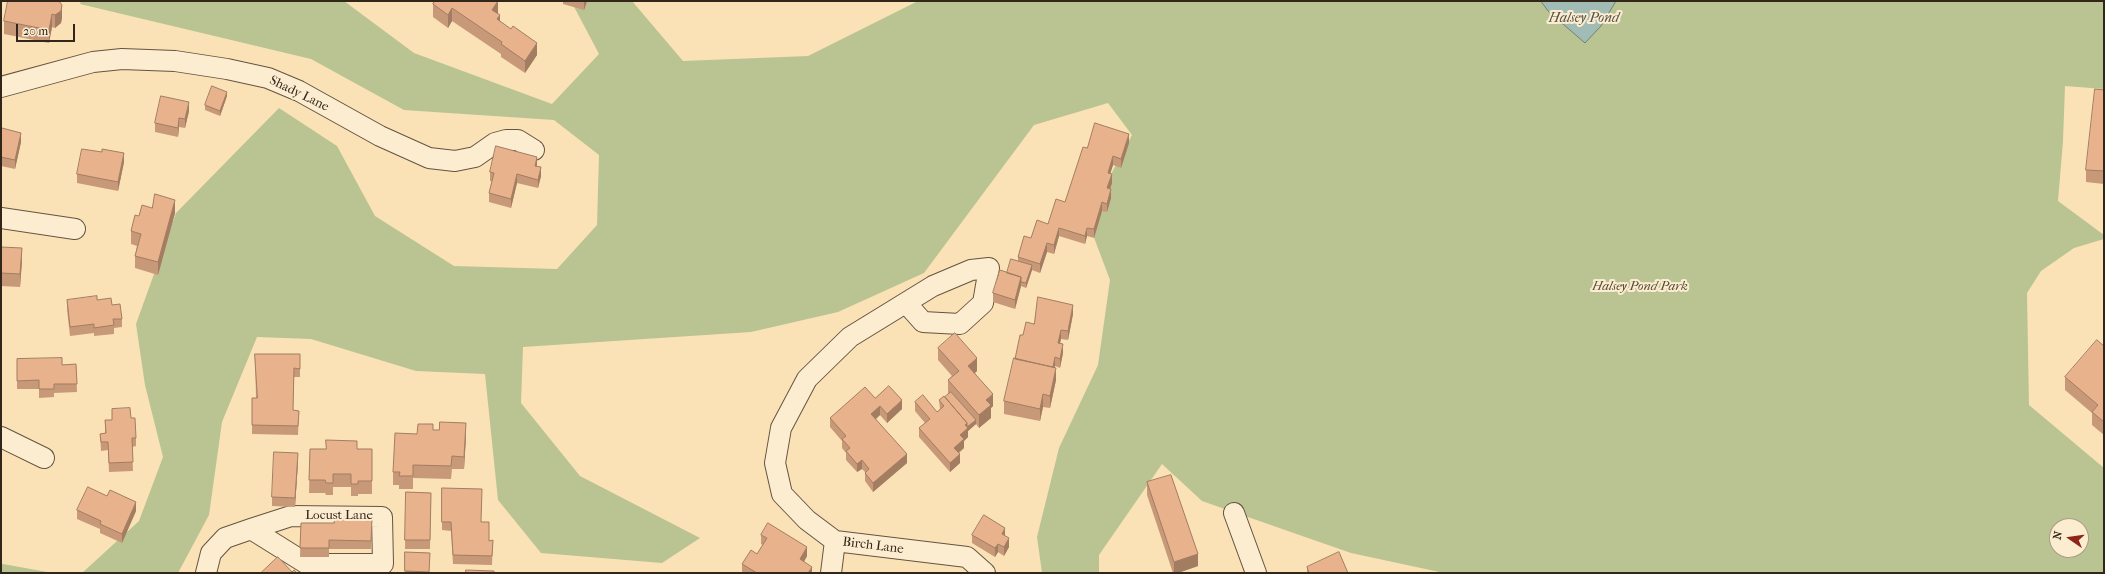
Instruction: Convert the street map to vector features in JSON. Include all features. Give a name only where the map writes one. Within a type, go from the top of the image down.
[{"type":"street","name":"Shady Lane","points":[[1,87],[93,62],[122,59],[175,61],[227,69],[268,78],[299,91],[380,136],[429,158],[455,161],[475,157],[495,143],[506,140],[518,140],[534,150]]},
{"type":"street","points":[[1,218],[75,229]]},
{"type":"street","name":"Birch Lane","points":[[906,303],[850,336],[807,379],[782,428],[775,463],[782,494],[807,520],[835,541],[967,557],[985,573]]},
{"type":"street","points":[[1,437],[44,458]]},
{"type":"street","points":[[1234,513],[1256,573]]},
{"type":"street","name":"Locust Lane","points":[[206,573],[211,552],[225,538],[251,528],[291,516],[382,517],[383,564],[306,564],[251,528]]},
{"type":"street","points":[[831,573],[835,541]]},
{"type":"green space","name":"Halsey Pond Park","points":[[81,1],[344,1],[414,53],[552,104],[599,54],[571,1],[632,1],[683,61],[808,56],[918,1],[2104,1],[2104,89],[2065,86],[2063,141],[2058,201],[2104,235],[2104,239],[2074,248],[2041,271],[2027,293],[2029,405],[2104,468],[2104,573],[1444,573],[1351,553],[1202,501],[1162,464],[1099,555],[1099,573],[1042,573],[1037,537],[1059,448],[1098,365],[1110,280],[1087,219],[1132,135],[1108,103],[1034,125],[924,273],[838,312],[751,332],[523,347],[521,403],[580,476],[700,538],[662,563],[541,553],[498,500],[485,374],[416,371],[311,339],[257,337],[222,422],[209,515],[178,573],[82,573],[139,521],[163,457],[145,385],[136,324],[176,213],[279,108],[337,146],[375,216],[454,266],[557,269],[597,225],[599,155],[554,120],[404,110],[311,59],[80,4]]},
{"type":"green space","points":[[1,563],[3,564],[53,573],[1,573]]},
{"type":"water","name":"Halsey Pond","points":[[1541,1],[1616,1],[1601,26],[1585,43],[1549,12]]},
{"type":"building","points":[[8,1],[59,1],[62,5],[61,11],[55,15],[52,14],[49,30],[4,21]]},
{"type":"building","points":[[435,1],[498,1],[492,10],[500,15],[497,19],[511,29],[513,26],[537,43],[525,61],[501,44],[502,42],[452,8],[448,15],[433,4]]},
{"type":"building","points":[[212,86],[227,92],[220,111],[205,105]]},
{"type":"building","points":[[2095,89],[2104,90],[2104,171],[2086,170]]},
{"type":"building","points":[[161,96],[189,102],[185,119],[179,118],[178,128],[155,123]]},
{"type":"building","points":[[1095,123],[1129,134],[1121,159],[1113,156],[1108,173],[1112,174],[1107,188],[1111,189],[1107,204],[1102,202],[1094,229],[1087,228],[1085,236],[1059,228],[1054,245],[1047,243],[1040,264],[1018,257],[1024,236],[1031,238],[1037,220],[1048,224],[1056,199],[1065,202],[1083,147],[1087,148]]},
{"type":"building","points":[[2,128],[21,133],[15,160],[1,157]]},
{"type":"building","points":[[496,146],[537,157],[535,166],[541,167],[538,180],[517,174],[511,199],[489,193],[494,173],[490,172]]},
{"type":"building","points":[[82,149],[102,152],[102,149],[124,153],[118,182],[77,174]]},
{"type":"building","points":[[155,194],[175,200],[158,262],[135,256],[141,234],[131,231],[135,215],[139,216],[142,205],[152,208]]},
{"type":"building","points":[[1,247],[22,248],[20,274],[1,273]]},
{"type":"building","points":[[1011,259],[1032,265],[1026,283],[1021,282],[1021,277],[1007,273]]},
{"type":"building","points":[[1000,270],[1021,277],[1015,300],[993,293]]},
{"type":"building","points":[[97,296],[97,300],[111,298],[112,305],[120,304],[122,319],[113,319],[114,325],[94,328],[94,324],[70,327],[67,300]]},
{"type":"building","points":[[1038,297],[1073,305],[1068,331],[1061,330],[1058,343],[1063,344],[1060,359],[1055,357],[1053,367],[1015,359],[1020,335],[1023,335],[1026,322],[1034,324]]},
{"type":"building","points":[[955,333],[977,358],[968,366],[993,394],[986,400],[991,405],[979,415],[948,380],[959,371],[938,348]]},
{"type":"building","points":[[2097,340],[2104,346],[2104,422],[2092,412],[2098,405],[2065,377]]},
{"type":"building","points":[[255,354],[300,354],[300,369],[294,368],[293,410],[299,411],[298,426],[252,425],[252,398],[257,398]]},
{"type":"building","points":[[62,358],[62,365],[76,364],[77,384],[54,384],[54,389],[39,389],[39,380],[17,381],[17,359]]},
{"type":"building","points":[[1014,358],[1056,368],[1050,396],[1043,394],[1040,409],[1004,401]]},
{"type":"building","points":[[889,386],[902,400],[887,414],[880,406],[871,414],[907,454],[873,483],[865,473],[869,469],[862,460],[857,464],[846,451],[850,448],[842,439],[846,436],[830,418],[865,387],[875,398]]},
{"type":"building","points":[[951,392],[976,420],[967,427],[967,423],[945,397]]},
{"type":"building","points":[[923,395],[937,412],[944,406],[939,400],[944,396],[967,423],[965,425],[968,428],[960,435],[964,439],[954,448],[960,454],[950,463],[919,428],[930,419],[915,402]]},
{"type":"building","points":[[130,408],[131,418],[135,418],[136,438],[132,438],[133,462],[109,463],[108,442],[101,442],[100,434],[106,433],[105,420],[112,420],[112,409]]},
{"type":"building","points":[[440,422],[466,423],[464,457],[452,456],[451,466],[413,465],[413,476],[399,476],[400,472],[393,472],[395,433],[417,434],[418,424],[433,424],[433,430],[439,430]]},
{"type":"building","points":[[326,440],[357,441],[357,449],[372,449],[372,481],[358,481],[358,484],[351,484],[351,474],[333,474],[333,483],[326,483],[325,480],[309,480],[310,449],[326,449]]},
{"type":"building","points":[[274,452],[298,453],[295,498],[272,497]]},
{"type":"building","points":[[1171,475],[1198,554],[1174,562],[1147,482]]},
{"type":"building","points":[[88,487],[107,496],[110,490],[136,502],[122,534],[100,524],[101,521],[77,510]]},
{"type":"building","points":[[442,488],[482,489],[481,522],[489,522],[489,541],[493,540],[492,556],[453,555],[451,522],[442,522]]},
{"type":"building","points":[[406,492],[431,493],[430,540],[405,540]]},
{"type":"building","points":[[984,515],[1005,528],[1002,534],[1009,538],[1004,547],[998,544],[995,548],[972,535]]},
{"type":"building","points":[[334,517],[372,518],[371,541],[329,540],[329,548],[300,548],[301,523],[334,523]]},
{"type":"building","points":[[768,523],[807,547],[800,559],[812,567],[808,573],[757,573],[742,564],[751,550],[757,554],[767,538],[761,535]]},
{"type":"building","points":[[405,552],[430,553],[429,572],[405,571]]},
{"type":"building","points":[[1339,552],[1348,573],[1309,573],[1307,567]]},
{"type":"building","points":[[278,557],[292,572],[294,570],[297,573],[261,573]]},
{"type":"building","points":[[466,570],[494,571],[494,573],[466,573]]}]
